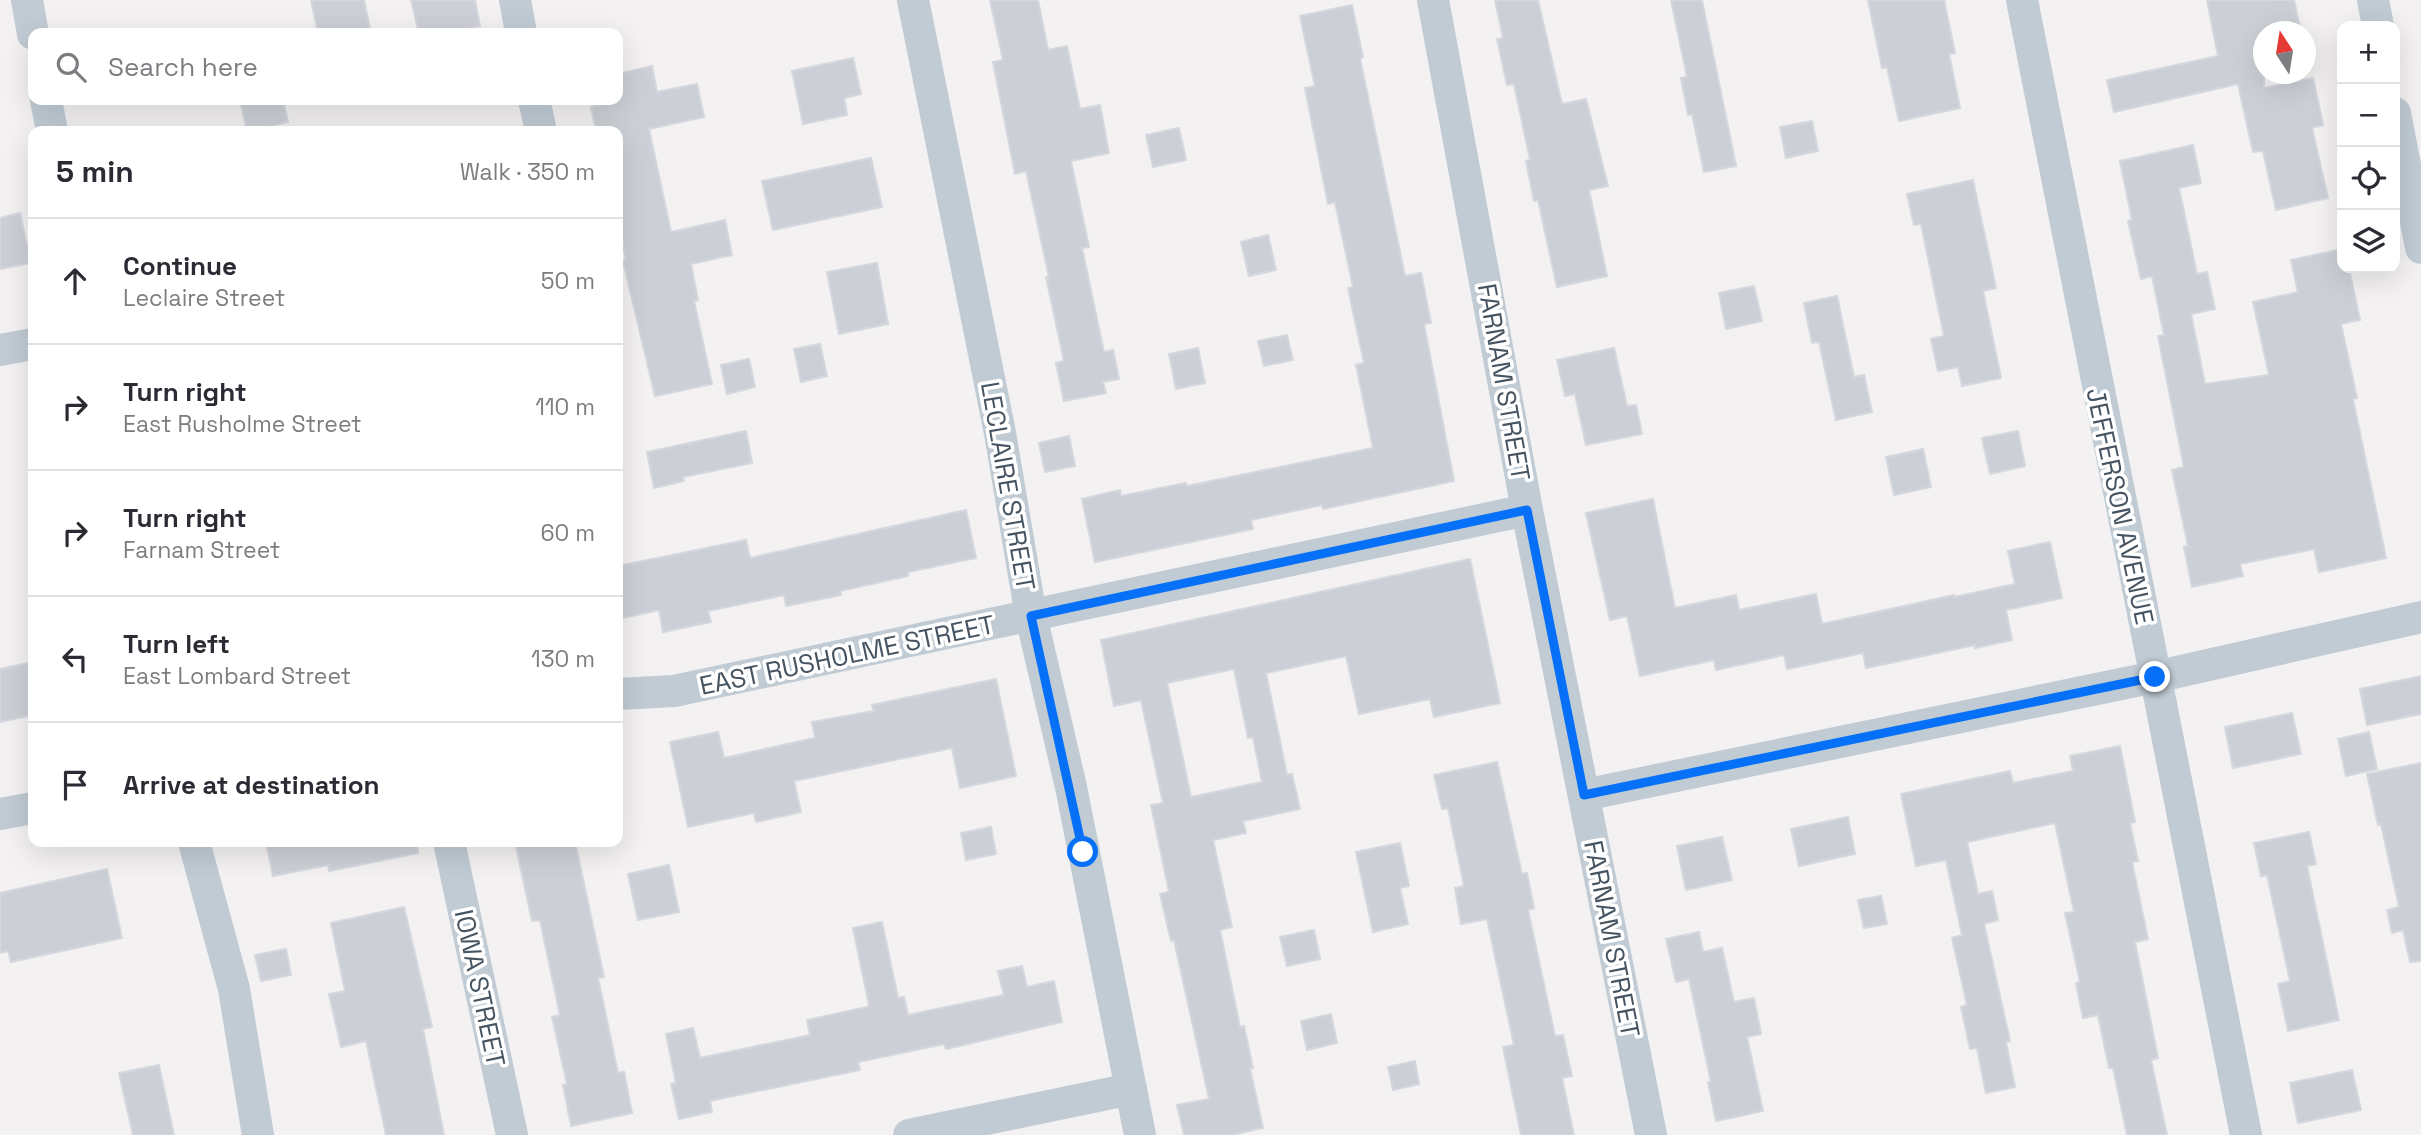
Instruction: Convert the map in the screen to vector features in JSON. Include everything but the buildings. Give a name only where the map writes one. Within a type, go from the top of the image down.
[{"type":"street","points":[[27,0],[32,28]]},
{"type":"street","points":[[515,0],[520,28]]},
{"type":"street","name":"LECLAIRE STREET","points":[[913,0],[1000,433],[1031,616],[1071,787],[1140,1135]]},
{"type":"street","name":"FARNAM STREET","points":[[1433,0],[1527,510],[1651,1135]]},
{"type":"street","name":"JEFFERSON AVENUE","points":[[2022,0],[2096,391],[2246,1135]]},
{"type":"street","points":[[2372,0],[2377,21]]},
{"type":"street","points":[[47,105],[51,126]]},
{"type":"street","points":[[535,105],[540,126]]},
{"type":"street","points":[[2400,134],[2417,206],[2421,248]]},
{"type":"street","points":[[0,350],[28,345]]},
{"type":"street","name":"EAST RUSHOLME STREET","points":[[623,694],[674,691],[1527,510]]},
{"type":"street","points":[[1584,795],[2155,677],[2421,617]]},
{"type":"street","points":[[0,814],[28,809]]},
{"type":"street","points":[[195,847],[234,989],[258,1135]]},
{"type":"street","name":"IOWA STREET","points":[[450,847],[512,1135]]},
{"type":"street","points":[[909,1135],[1131,1089]]},
{"type":"route","points":[[1083,852],[1071,787],[1031,616],[1527,510],[1584,795],[2155,677]]}]
